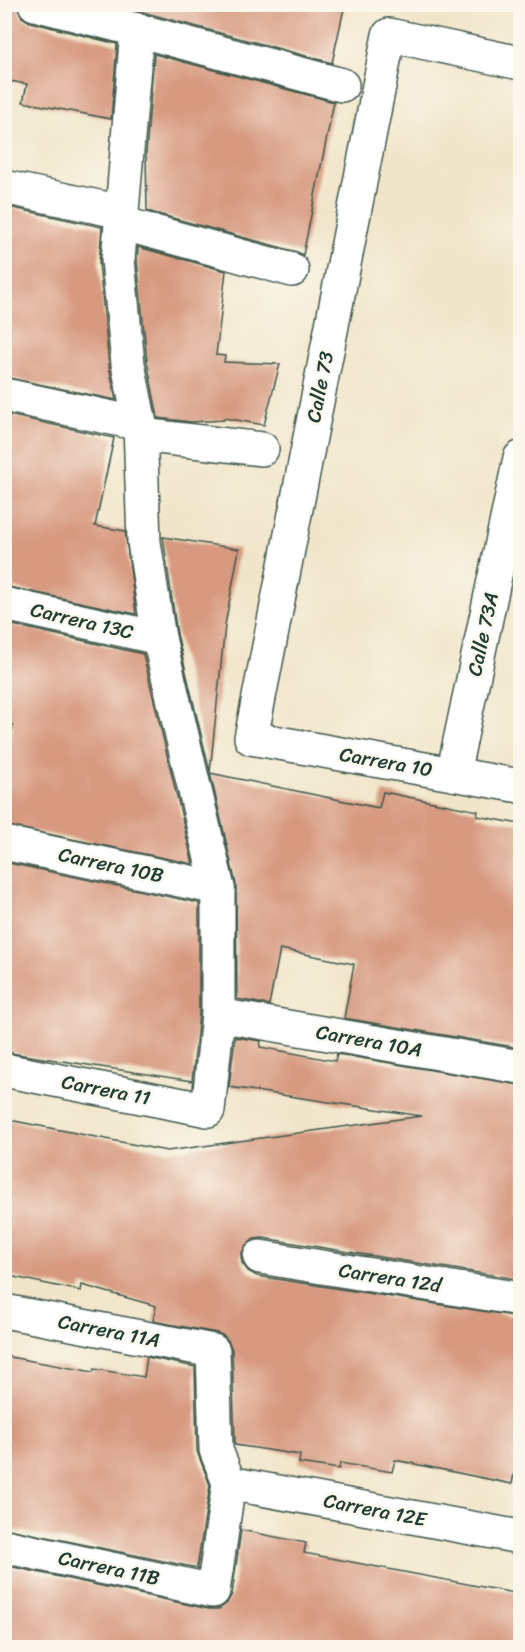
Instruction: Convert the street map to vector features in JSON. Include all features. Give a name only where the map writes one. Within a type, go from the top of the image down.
[{"type":"street","points":[[35,4],[342,85]]},
{"type":"street","points":[[137,30],[118,260],[127,352],[141,429],[144,542],[159,638],[218,888],[218,1015]]},
{"type":"street","name":"Calle 73","points":[[251,738],[389,35],[520,63]]},
{"type":"street","points":[[4,187],[121,217],[292,270]]},
{"type":"street","points":[[4,395],[141,429],[262,449]]},
{"type":"street","name":"Calle 73A","points":[[453,774],[520,458]]},
{"type":"street","name":"Carrera 13C","points":[[4,603],[159,638]]},
{"type":"street","name":"Carrera 10","points":[[251,738],[520,786]]},
{"type":"street","name":"Carrera 10B","points":[[4,843],[218,888]]},
{"type":"street","name":"Carrera 10A","points":[[218,1015],[520,1067]]},
{"type":"street","name":"Carrera 11","points":[[4,1070],[208,1110],[218,1015]]},
{"type":"street","name":"Carrera 12d","points":[[261,1257],[520,1299]]},
{"type":"street","name":"Carrera 11A","points":[[4,1311],[213,1351],[216,1450],[229,1483]]},
{"type":"street","name":"Carrera 12E","points":[[229,1483],[520,1537]]},
{"type":"street","name":"Carrera 11B","points":[[4,1546],[213,1591],[229,1483]]},
{"type":"building","points":[[4,4],[17,4],[22,17],[30,22],[117,44],[111,119],[23,102],[27,84],[4,80]]},
{"type":"building","points":[[113,4],[345,4],[332,63]]},
{"type":"building","points":[[154,54],[334,102],[303,255],[147,211],[146,153]]},
{"type":"building","points":[[4,206],[102,227],[99,262],[109,366],[116,400],[4,377]]},
{"type":"building","points":[[138,247],[226,271],[216,355],[225,356],[224,362],[280,364],[264,425],[224,418],[224,420],[191,422],[158,418],[147,361],[137,260]]},
{"type":"building","points":[[4,414],[114,438],[95,526],[125,531],[136,614],[4,586]]},
{"type":"building","points":[[163,537],[239,549],[225,625],[210,772],[177,634]]},
{"type":"building","points":[[4,623],[143,654],[193,864],[4,825],[4,766],[13,725],[4,724]]},
{"type":"building","points":[[210,773],[379,808],[383,792],[478,811],[477,816],[520,824],[520,1048],[344,1018],[354,964],[280,949],[269,1005],[237,999],[236,884]]},
{"type":"building","points":[[4,862],[199,903],[199,1014],[192,1081],[4,1052]]},
{"type":"building","points":[[235,1037],[261,1041],[260,1047],[335,1061],[337,1054],[520,1085],[520,1258],[516,1279],[263,1238],[254,1239],[246,1245],[241,1255],[242,1263],[248,1271],[257,1276],[520,1317],[520,1444],[512,1484],[395,1460],[392,1472],[340,1463],[339,1469],[299,1463],[300,1455],[235,1445],[232,1350],[224,1336],[153,1321],[156,1306],[82,1285],[81,1291],[4,1275],[4,1119],[167,1151],[422,1116],[229,1087]]},
{"type":"building","points":[[4,1356],[93,1372],[94,1369],[144,1377],[147,1357],[195,1367],[197,1451],[210,1485],[197,1568],[4,1528]]},
{"type":"building","points":[[241,1530],[306,1543],[304,1553],[520,1594],[520,1626],[516,1647],[4,1647],[4,1565],[209,1609],[219,1609],[227,1603],[232,1594]]}]
